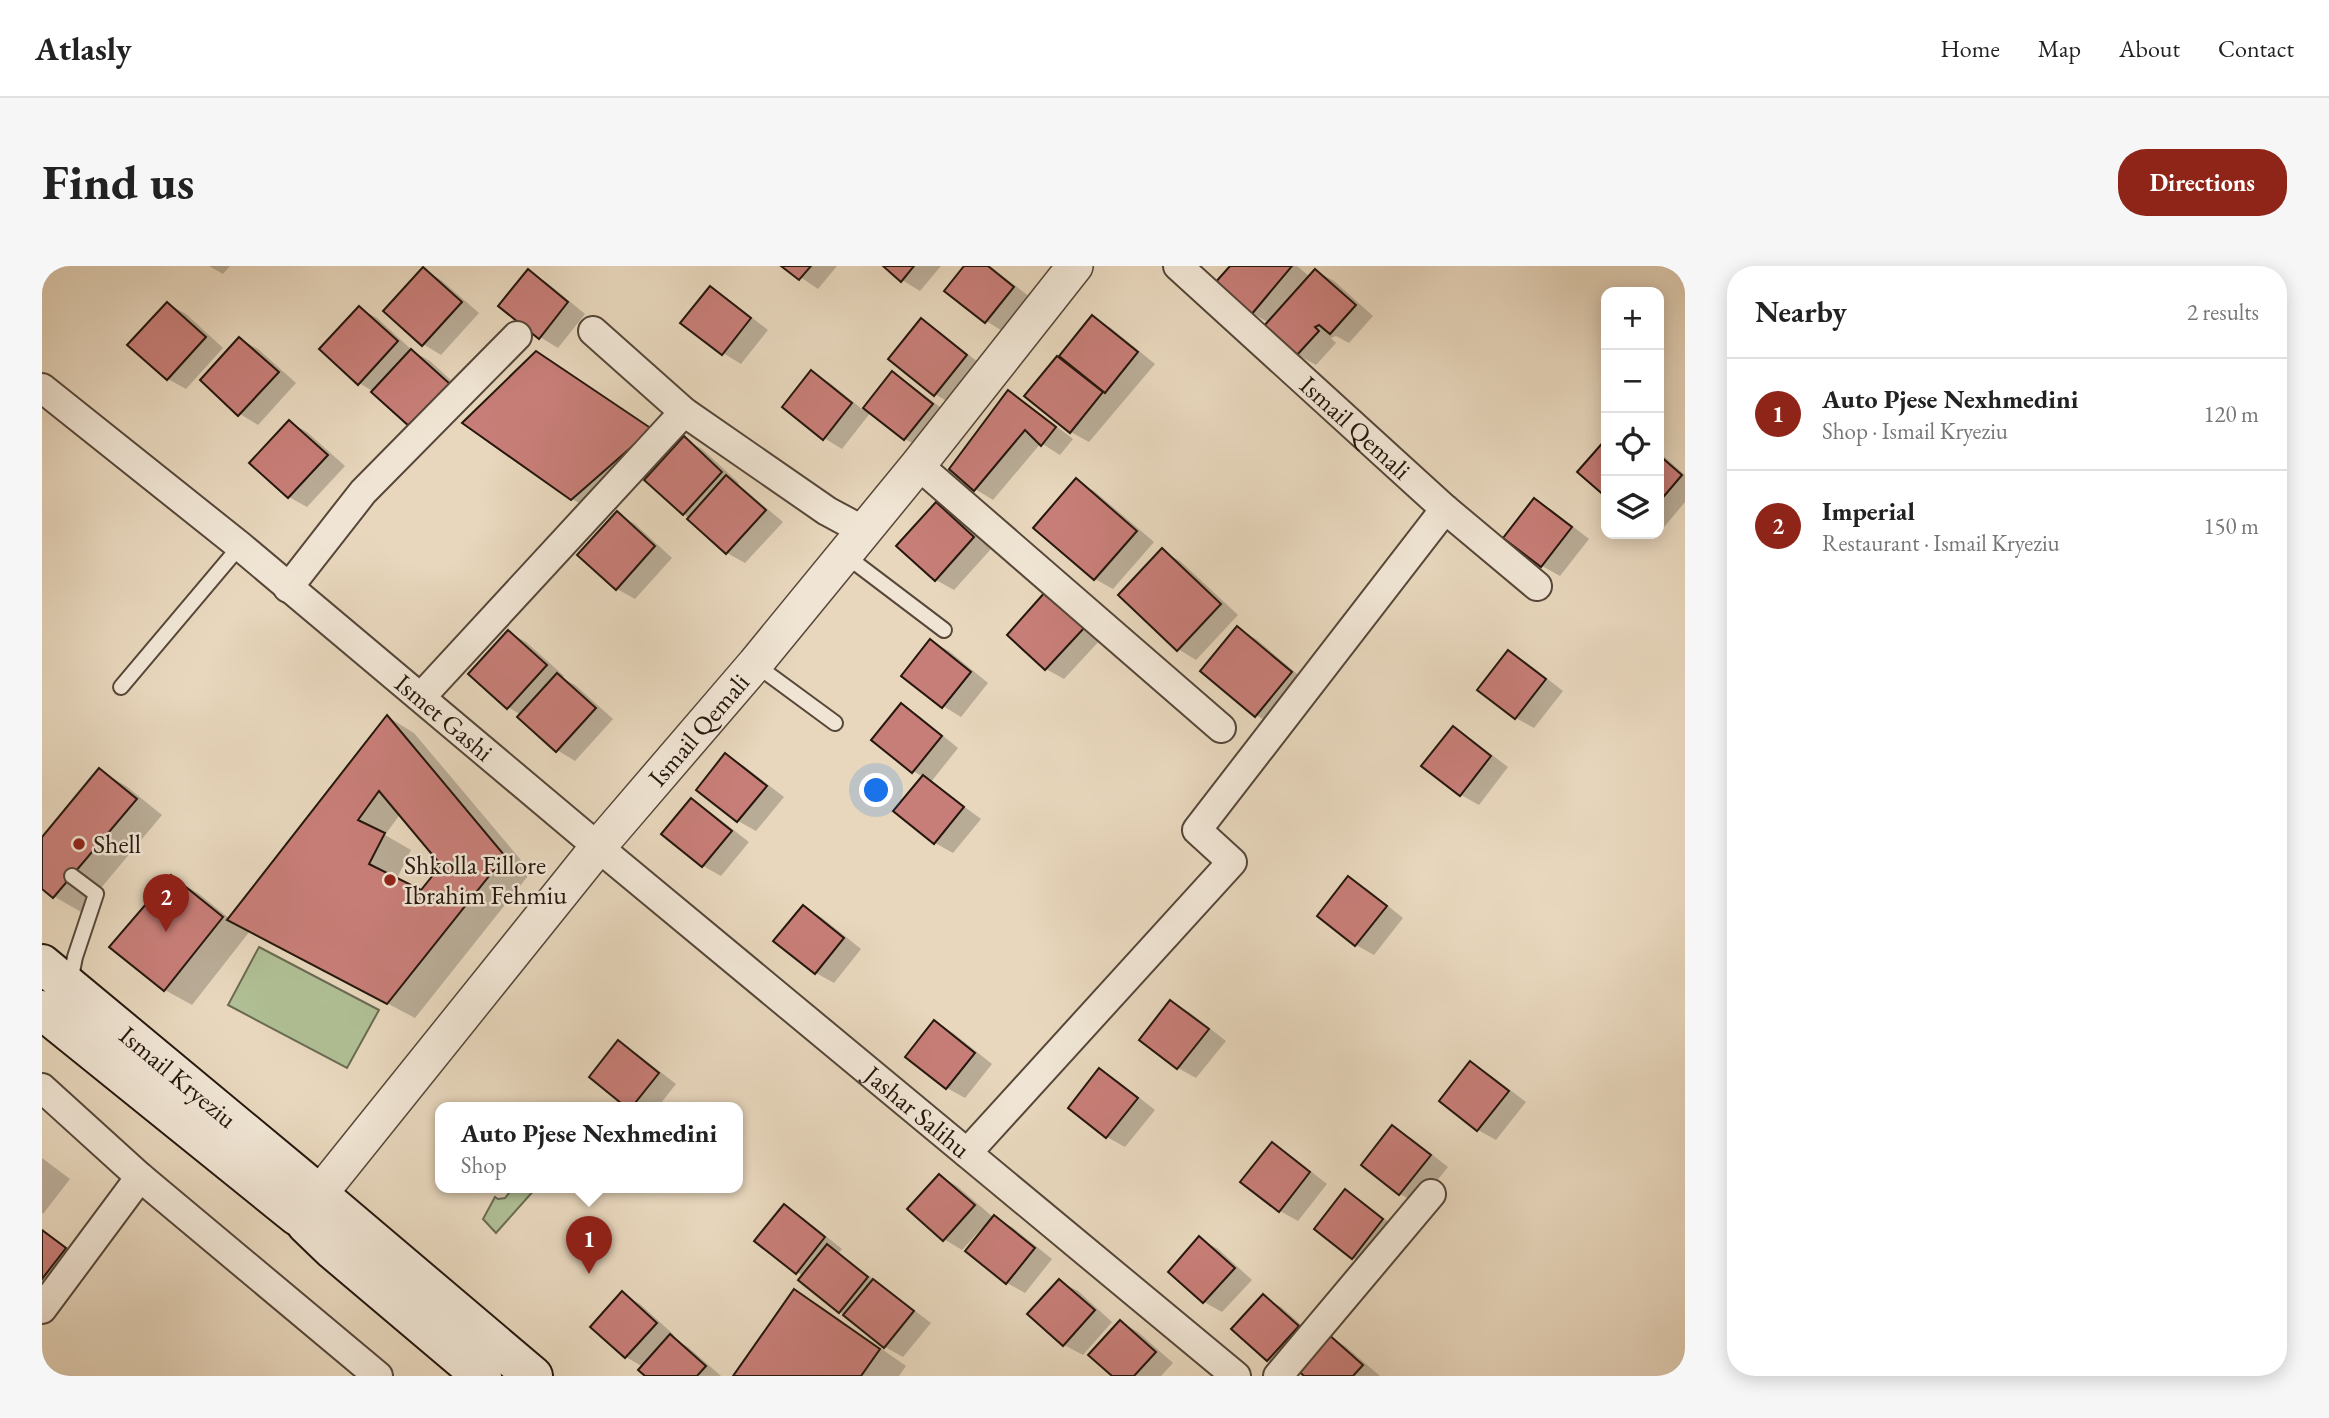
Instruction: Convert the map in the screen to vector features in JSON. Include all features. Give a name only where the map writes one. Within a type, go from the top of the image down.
[{"type":"main road","name":"Ismail Kryeziu","points":[[51,987],[256,1140],[313,1205],[533,1376]]},
{"type":"main road","name":"Ismail Kryeziu","points":[[313,1205],[333,1250],[482,1376]]},
{"type":"street","name":"Ismail Qemali","points":[[313,1205],[598,847],[855,543],[1075,266]]},
{"type":"street","name":"Ismail Qemali","points":[[1178,266],[1445,509],[1536,586]]},
{"type":"street","points":[[593,331],[684,412],[827,512],[855,543]]},
{"type":"street","points":[[288,588],[363,492],[517,336]]},
{"type":"street","name":"Ismet Gashi","points":[[42,388],[240,546],[598,847]]},
{"type":"street","points":[[421,697],[684,412]]},
{"type":"street","points":[[918,465],[1221,728]]},
{"type":"street","points":[[967,1153],[1232,862],[1197,830],[1445,509]]},
{"type":"street","name":"Jashar Salihu","points":[[598,847],[1236,1376]]},
{"type":"street","points":[[42,1088],[347,1367],[378,1376]]},
{"type":"street","points":[[42,1308],[140,1177]]},
{"type":"street","points":[[1278,1376],[1431,1194]]},
{"type":"lane","points":[[855,543],[944,630]]},
{"type":"lane","points":[[121,687],[240,546]]},
{"type":"lane","points":[[755,664],[835,723]]},
{"type":"lane","points":[[51,987],[75,957],[96,894],[72,876]]},
{"type":"green space","points":[[259,947],[379,1010],[347,1068],[228,1005]]},
{"type":"green space","points":[[509,1193],[532,1193],[496,1233],[483,1219],[495,1197],[505,1198]]},
{"type":"building","points":[[781,266],[811,266],[799,280]]},
{"type":"building","points":[[883,266],[914,266],[901,282]]},
{"type":"building","points":[[964,266],[988,266],[1014,287],[985,323],[944,291]]},
{"type":"building","points":[[1230,266],[1292,266],[1251,315],[1214,284]]},
{"type":"building","points":[[423,267],[462,302],[422,346],[383,311]]},
{"type":"building","points":[[528,269],[568,302],[539,339],[498,306]]},
{"type":"building","points":[[1315,269],[1356,305],[1330,334],[1319,325],[1315,327],[1319,331],[1296,356],[1263,327]]},
{"type":"building","points":[[710,286],[751,318],[722,355],[680,323]]},
{"type":"building","points":[[167,302],[206,337],[167,380],[127,345]]},
{"type":"building","points":[[359,306],[398,341],[358,385],[319,349]]},
{"type":"building","points":[[1092,315],[1138,352],[1105,393],[1059,356]]},
{"type":"building","points":[[921,318],[967,355],[934,396],[888,359]]},
{"type":"building","points":[[239,337],[279,372],[238,416],[200,380]]},
{"type":"building","points":[[411,349],[450,384],[410,427],[371,392]]},
{"type":"building","points":[[536,351],[652,429],[571,500],[462,423]]},
{"type":"building","points":[[1057,356],[1103,392],[1070,433],[1024,396]]},
{"type":"building","points":[[811,370],[852,403],[823,440],[782,407]]},
{"type":"building","points":[[892,371],[933,404],[904,440],[863,408]]},
{"type":"building","points":[[1008,390],[1056,427],[1041,446],[1025,430],[974,491],[949,469]]},
{"type":"building","points":[[289,420],[328,455],[288,498],[249,463]]},
{"type":"building","points":[[684,436],[722,472],[683,515],[644,480]]},
{"type":"building","points":[[1601,445],[1601,493],[1577,472]]},
{"type":"building","points":[[1664,459],[1682,475],[1664,496]]},
{"type":"building","points":[[726,475],[766,510],[726,554],[687,519]]},
{"type":"building","points":[[1076,478],[1137,531],[1094,580],[1033,528]]},
{"type":"building","points":[[1534,498],[1572,527],[1541,567],[1503,538]]},
{"type":"building","points":[[936,502],[974,537],[935,581],[896,546]]},
{"type":"building","points":[[617,511],[655,546],[616,590],[577,555]]},
{"type":"building","points":[[1162,548],[1221,604],[1177,651],[1118,595]]},
{"type":"building","points":[[1046,591],[1085,627],[1045,670],[1007,635]]},
{"type":"building","points":[[1237,626],[1292,672],[1255,717],[1200,671]]},
{"type":"building","points":[[508,630],[547,665],[507,709],[468,674]]},
{"type":"building","points":[[930,639],[971,672],[942,708],[901,676]]},
{"type":"building","points":[[1508,650],[1546,679],[1515,719],[1477,690]]},
{"type":"building","points":[[557,673],[596,708],[556,752],[517,717]]},
{"type":"building","points":[[901,703],[942,736],[912,773],[871,740]]},
{"type":"building","points":[[387,715],[505,856],[387,1004],[227,920]],"holes":[[[379,791],[441,865],[421,890],[369,864],[385,833],[358,820]]]},
{"type":"building","points":[[1453,726],[1491,756],[1460,796],[1421,766]]},
{"type":"building","points":[[725,753],[767,786],[737,822],[696,790]]},
{"type":"building","points":[[99,768],[137,799],[53,898],[42,889],[42,837]]},
{"type":"building","points":[[923,775],[964,807],[934,844],[893,811]]},
{"type":"building","points":[[691,798],[732,831],[702,867],[661,834]]},
{"type":"building","points":[[171,875],[223,917],[164,991],[109,947]]},
{"type":"building","points":[[1348,876],[1387,906],[1355,946],[1317,916]]},
{"type":"building","points":[[803,905],[844,938],[815,974],[773,941]]},
{"type":"building","points":[[1170,1000],[1209,1029],[1177,1069],[1139,1040]]},
{"type":"building","points":[[934,1020],[975,1053],[946,1089],[905,1057]]},
{"type":"building","points":[[618,1040],[659,1073],[636,1102],[620,1102],[589,1077]]},
{"type":"building","points":[[1470,1061],[1509,1091],[1477,1131],[1439,1101]]},
{"type":"building","points":[[1099,1068],[1138,1098],[1106,1138],[1068,1108]]},
{"type":"building","points":[[1392,1125],[1431,1155],[1399,1195],[1361,1165]]},
{"type":"building","points":[[1272,1142],[1310,1172],[1279,1212],[1240,1182]]},
{"type":"building","points":[[939,1174],[975,1205],[943,1241],[907,1209]]},
{"type":"building","points":[[1345,1189],[1383,1219],[1352,1259],[1314,1229]]},
{"type":"building","points":[[784,1204],[825,1237],[796,1274],[754,1241]]},
{"type":"building","points":[[994,1215],[1035,1248],[1006,1284],[965,1251]]},
{"type":"building","points":[[42,1230],[66,1248],[42,1279]]},
{"type":"building","points":[[1199,1236],[1235,1268],[1203,1303],[1168,1272]]},
{"type":"building","points":[[827,1244],[868,1277],[839,1313],[798,1280]]},
{"type":"building","points":[[873,1279],[914,1311],[884,1348],[843,1315]]},
{"type":"building","points":[[1059,1279],[1095,1310],[1063,1346],[1027,1314]]},
{"type":"building","points":[[794,1289],[880,1349],[861,1376],[733,1376]]},
{"type":"building","points":[[622,1291],[657,1323],[625,1358],[590,1327]]},
{"type":"building","points":[[1263,1294],[1299,1326],[1267,1361],[1231,1329]]},
{"type":"building","points":[[1120,1320],[1156,1352],[1134,1376],[1112,1376],[1088,1355]]},
{"type":"building","points":[[1327,1333],[1363,1365],[1353,1376],[1304,1376],[1295,1368]]},
{"type":"building","points":[[670,1334],[706,1366],[697,1376],[645,1376],[638,1370]]},
{"type":"place","name":"Shell","points":[[79,844]]},
{"type":"place","name":"Shkolla Fillore Ibrahim Fehmiu","points":[[390,880]]},
{"type":"place","name":"Imperial","points":[[166,932]]},
{"type":"place","name":"Auto Pjese Nexhmedini","points":[[589,1274]]}]
